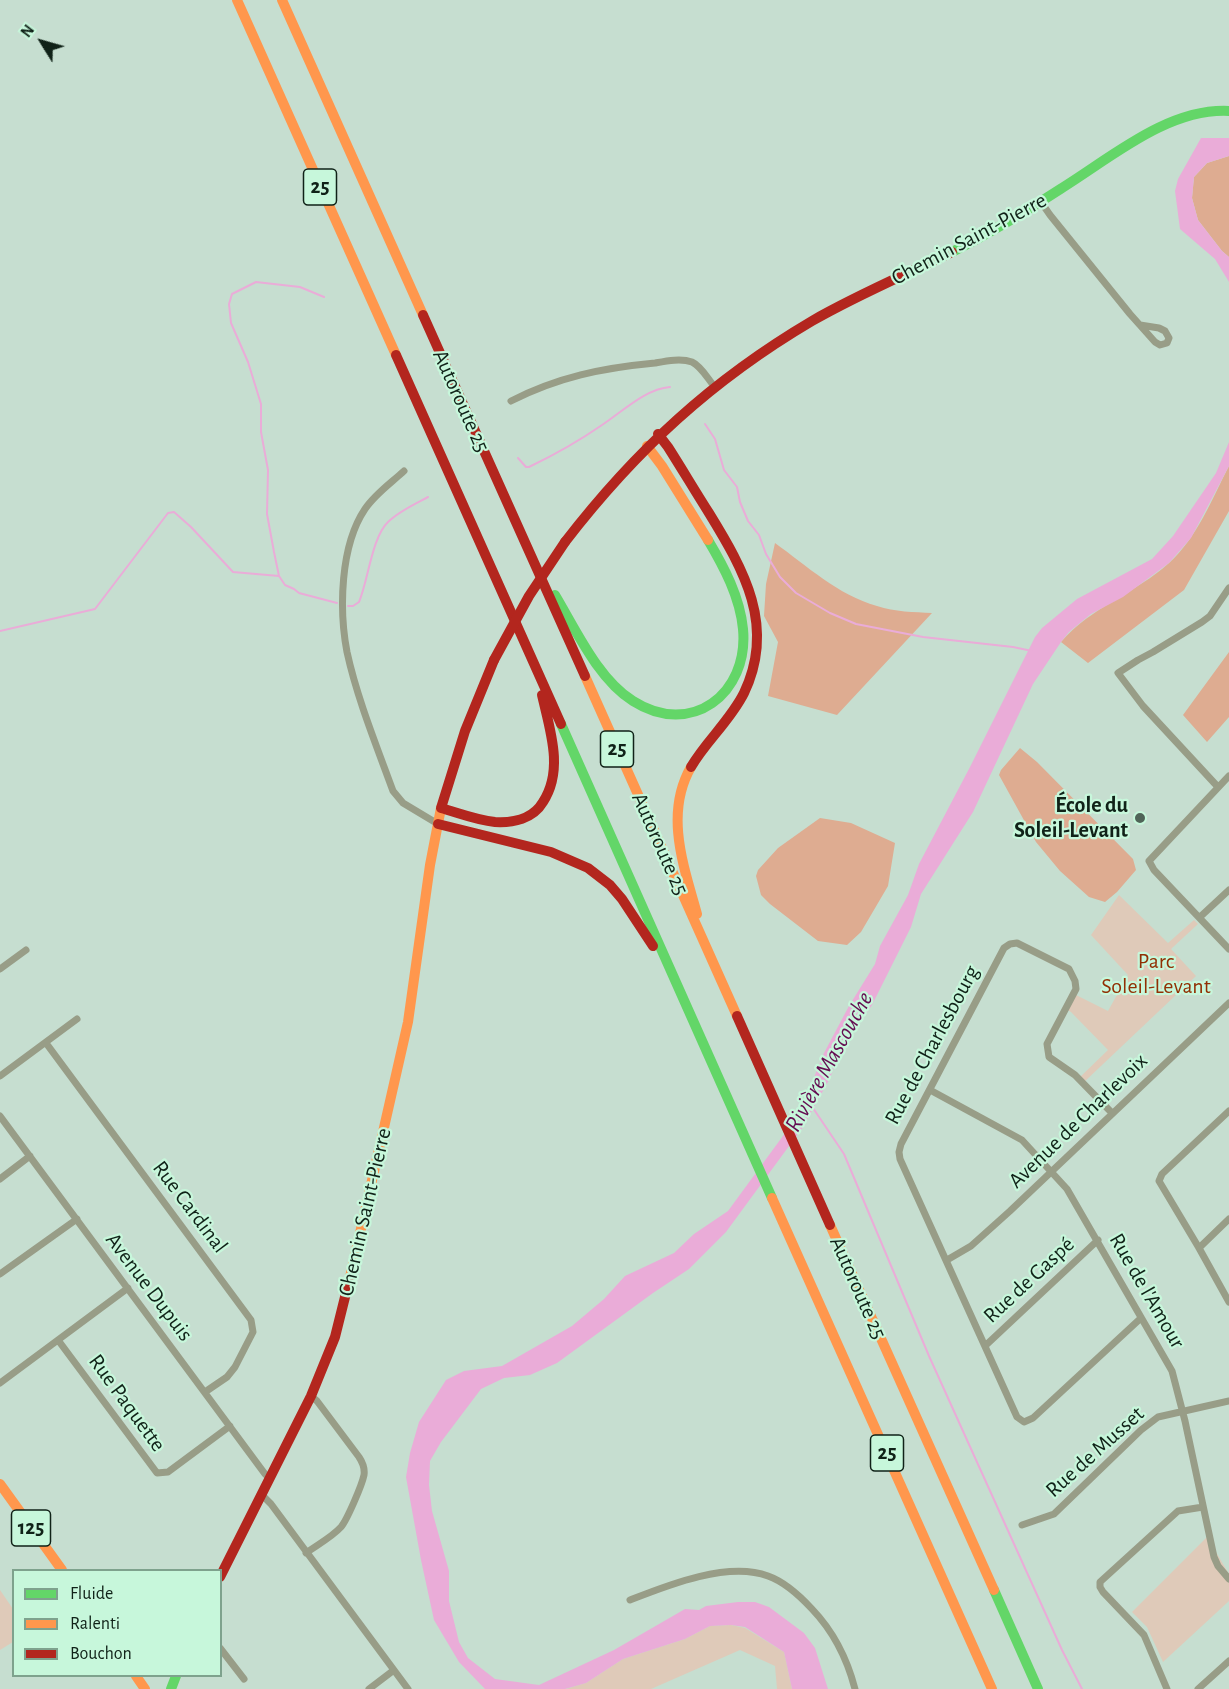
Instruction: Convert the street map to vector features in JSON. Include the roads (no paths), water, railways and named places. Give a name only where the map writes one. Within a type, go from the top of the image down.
[{"type":"main road","name":"Autoroute 25","points":[[237,0],[992,1689]]},
{"type":"main road","name":"Autoroute 25","points":[[282,0],[1038,1689]]},
{"type":"main road","name":"Chemin Saint-Pierre","points":[[222,1573],[311,1396],[337,1329],[398,1067],[415,980],[425,901],[441,808],[465,731],[494,660],[529,596],[564,542],[606,490],[658,434],[714,386],[753,358],[815,320],[964,246],[1041,202],[1164,125],[1195,113],[1229,111]]},
{"type":"main road","points":[[658,434],[739,565],[753,602],[758,633],[756,660],[748,686],[732,713],[689,770],[682,786],[679,802],[678,826],[681,853],[707,950]]},
{"type":"main road","points":[[528,549],[594,660],[609,680],[630,699],[655,712],[678,716],[695,713],[719,699],[730,685],[740,661],[743,634],[738,604],[729,578],[718,557],[658,461],[646,446]]},
{"type":"main road","points":[[441,808],[488,821],[504,822],[532,814],[546,799],[552,789],[554,754],[537,671]]},
{"type":"main road","points":[[438,824],[556,853],[595,872],[626,904],[678,987]]},
{"type":"main road","name":"125","points":[[0,1484],[61,1569]]},
{"type":"street","points":[[1041,202],[1140,325]]},
{"type":"street","points":[[511,401],[574,375],[664,362],[692,363],[714,386]]},
{"type":"street","points":[[404,471],[369,504],[354,531],[345,568],[344,624],[354,678],[393,791],[403,803],[438,824]]},
{"type":"street","points":[[1218,787],[1143,706],[1118,674],[1202,622],[1210,615],[1229,588]]},
{"type":"street","points":[[1229,776],[1149,861],[1154,870],[1229,949]]},
{"type":"street","points":[[425,815],[441,808]]},
{"type":"street","points":[[1200,917],[1229,890]]},
{"type":"street","name":"Rue de Charlesbourg","points":[[1112,1113],[1075,1075],[1049,1057],[1047,1044],[1076,989],[1072,974],[1068,969],[1017,943],[1010,944],[1004,948],[901,1144],[899,1152],[900,1159],[1017,1417],[1024,1422],[1033,1418],[1141,1318]]},
{"type":"street","points":[[0,969],[26,950]]},
{"type":"street","name":"Avenue de Charlevoix","points":[[947,1260],[971,1246],[1229,1003]]},
{"type":"street","points":[[0,1076],[77,1019]]},
{"type":"street","name":"Rue Cardinal","points":[[46,1043],[252,1320],[253,1332],[235,1367],[227,1377],[206,1392]]},
{"type":"street","name":"Rue de l'Amour","points":[[930,1090],[1022,1140],[1067,1189],[1172,1371],[1215,1560],[1229,1579]]},
{"type":"street","points":[[1229,1111],[1162,1174],[1159,1180],[1229,1302]]},
{"type":"street","name":"Avenue Dupuis","points":[[0,1116],[270,1478]]},
{"type":"street","points":[[0,1179],[30,1156]]},
{"type":"street","points":[[0,1274],[77,1219]]},
{"type":"street","points":[[1199,1248],[1229,1219]]},
{"type":"street","name":"Rue de Gaspé","points":[[985,1346],[1098,1240]]},
{"type":"street","points":[[0,1383],[128,1288]]},
{"type":"street","name":"Rue Paquette","points":[[58,1340],[157,1473],[168,1472],[230,1426]]},
{"type":"street","points":[[306,1552],[343,1524],[364,1472],[359,1457],[311,1396]]},
{"type":"street","name":"Rue de Musset","points":[[1022,1526],[1054,1514],[1141,1430],[1158,1418],[1229,1401]]},
{"type":"street","points":[[261,1494],[272,1504],[408,1689]]},
{"type":"street","points":[[1167,1689],[1144,1635],[1103,1593],[1100,1582],[1178,1511],[1203,1507]]},
{"type":"street","points":[[630,1600],[674,1584],[718,1574],[744,1572],[767,1576],[783,1584],[802,1599],[825,1624],[846,1659],[855,1689]]},
{"type":"street","points":[[222,1650],[244,1678]]},
{"type":"street","points":[[1198,1689],[1229,1661]]},
{"type":"street","points":[[369,1689],[394,1670]]},
{"type":"water","points":[[1201,138],[1229,138],[1229,156],[1207,163],[1194,177],[1192,198],[1198,220],[1229,257],[1229,282],[1215,259],[1180,229],[1175,191],[1178,179]]},
{"type":"water","name":"Rivière Mascouche","points":[[1229,442],[1229,466],[1191,538],[1169,563],[1123,597],[1091,614],[1069,632],[1033,684],[973,812],[921,894],[911,927],[872,1005],[840,1052],[830,1078],[803,1127],[726,1232],[689,1269],[557,1363],[530,1375],[504,1378],[481,1389],[441,1442],[430,1461],[429,1485],[432,1511],[449,1571],[449,1601],[459,1642],[468,1658],[495,1679],[539,1685],[614,1650],[685,1609],[699,1610],[706,1606],[755,1602],[769,1607],[804,1633],[815,1648],[828,1689],[792,1689],[784,1652],[745,1627],[731,1625],[710,1626],[685,1639],[623,1659],[586,1683],[565,1689],[485,1689],[459,1662],[434,1620],[406,1477],[419,1422],[446,1380],[464,1371],[502,1366],[572,1326],[604,1299],[625,1276],[674,1253],[694,1234],[728,1211],[799,1114],[824,1053],[875,964],[880,946],[908,895],[919,864],[1035,637],[1042,628],[1077,599],[1152,559],[1173,536],[1216,473]]},
{"type":"waterway","points":[[324,297],[300,287],[256,282],[232,294],[229,304],[231,323],[248,362],[261,404],[261,432],[268,470],[267,514],[279,576],[285,585],[299,593],[337,603]]},
{"type":"waterway","points":[[518,458],[526,467],[529,467],[584,437],[643,396],[670,387]]},
{"type":"waterway","points":[[705,424],[715,439],[724,470],[737,487],[748,521],[759,535],[766,554],[780,577],[796,593],[830,613],[856,624],[923,637],[1032,651]]},
{"type":"waterway","points":[[348,606],[359,602],[374,548],[388,522],[397,514],[428,497]]},
{"type":"waterway","points":[[0,631],[95,609],[168,513],[174,512],[191,527],[233,572],[279,576]]},
{"type":"waterway","points":[[813,1108],[844,1154],[929,1356],[1062,1650],[1082,1689]]},
{"type":"place","name":"École du Soleil-Levant","points":[[1140,818]]},
{"type":"park label","name":"Parc Soleil-Levant","points":[[1156,974]]}]
